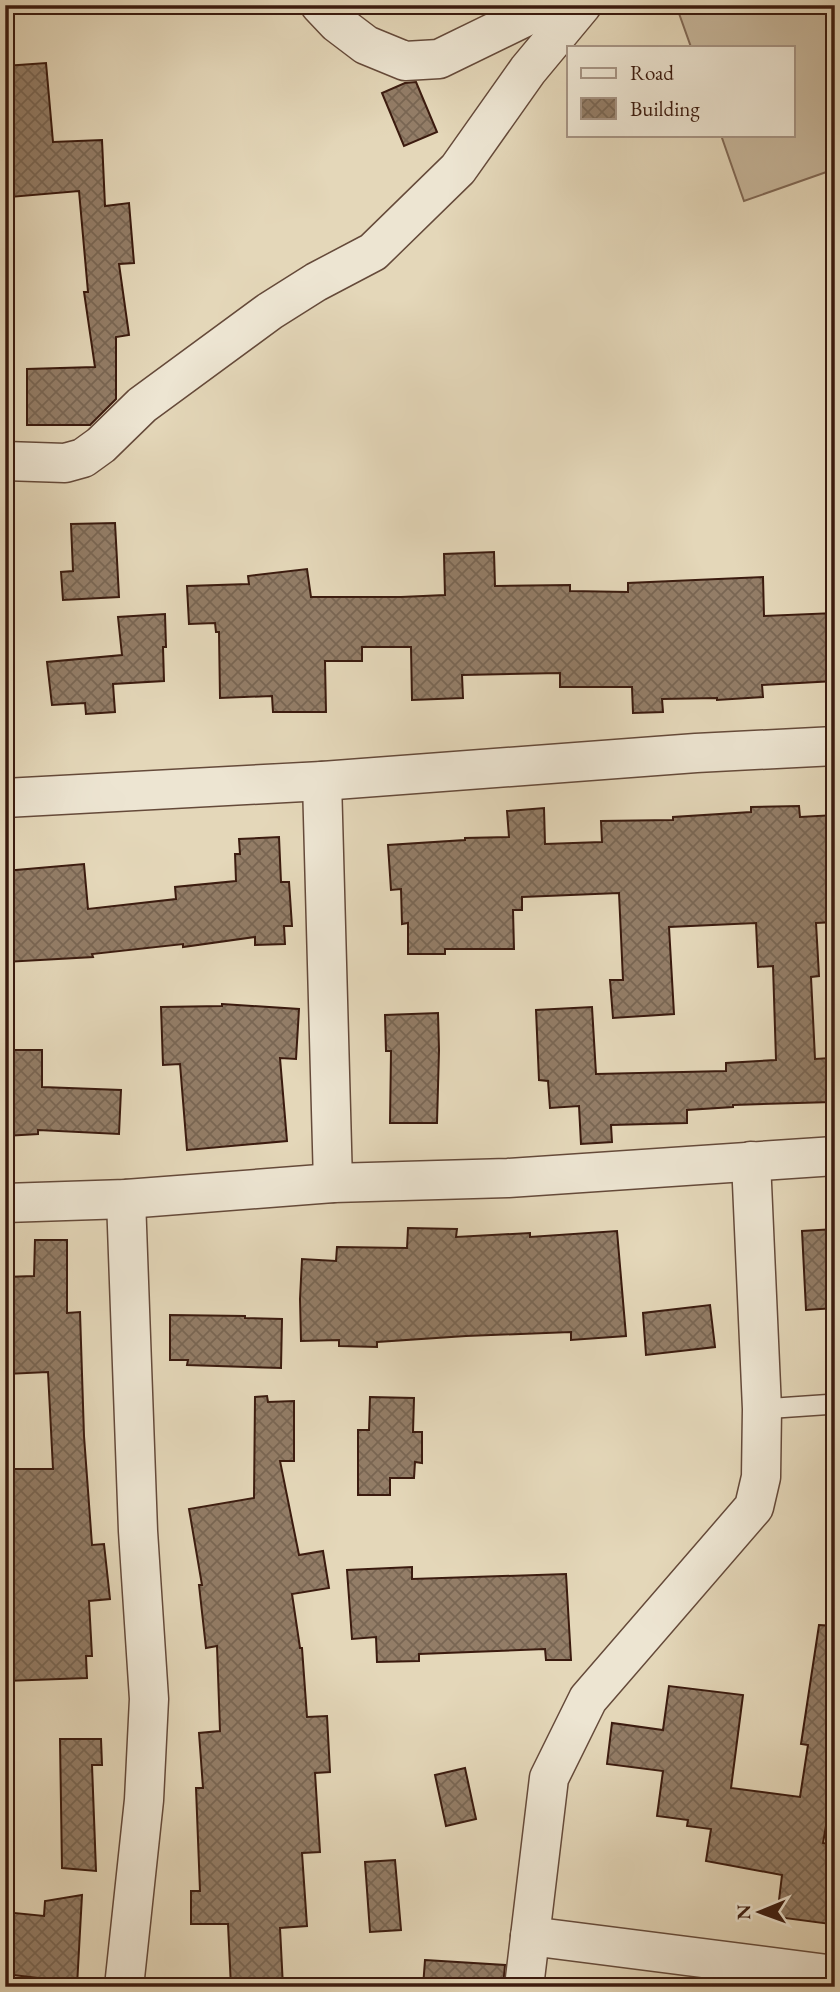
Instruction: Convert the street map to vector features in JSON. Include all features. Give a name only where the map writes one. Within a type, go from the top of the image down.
[{"type":"street","points":[[320,5],[337,23],[366,45],[404,61],[439,59],[550,5]]},
{"type":"street","points":[[5,461],[65,463],[83,458],[101,445],[142,405],[260,319],[316,282],[373,252],[458,169],[528,70],[582,5]]},
{"type":"street","points":[[5,798],[322,781],[695,753],[835,746]]},
{"type":"street","points":[[322,781],[333,1183]]},
{"type":"street","points":[[5,1203],[126,1199],[333,1183],[508,1178],[835,1156]]},
{"type":"street","points":[[524,1987],[549,1779],[588,1699],[754,1507],[761,1477],[762,1409],[751,1161]]},
{"type":"street","points":[[124,1987],[144,1800],[149,1699],[138,1531],[126,1199]]},
{"type":"street","points":[[530,1936],[835,1975]]},
{"type":"lane","points":[[762,1409],[835,1405]]},
{"type":"shaded area","points":[[676,5],[835,5],[835,169],[744,201],[721,136],[794,136],[794,46],[691,46]]},
{"type":"building","points":[[46,63],[53,142],[102,140],[105,206],[129,203],[134,263],[119,264],[129,335],[116,337],[116,399],[90,425],[27,425],[27,369],[95,367],[84,292],[88,292],[79,191],[10,197],[5,160],[5,147],[11,146],[5,66]]},
{"type":"building","points":[[416,82],[437,132],[404,146],[382,93],[405,83]]},
{"type":"building","points":[[115,523],[119,597],[63,600],[61,572],[73,571],[71,524]]},
{"type":"building","points":[[494,552],[495,586],[570,585],[570,591],[628,592],[628,583],[763,577],[764,616],[835,613],[835,681],[762,685],[763,697],[662,699],[663,712],[633,713],[632,687],[560,687],[560,673],[462,675],[463,698],[412,700],[411,647],[362,647],[362,661],[325,661],[326,712],[273,712],[272,696],[220,698],[219,632],[216,632],[215,623],[189,624],[187,586],[249,584],[248,576],[307,569],[311,597],[445,595],[444,554]]},
{"type":"building","points":[[165,614],[164,681],[113,684],[115,712],[86,714],[85,703],[52,705],[47,662],[122,655],[118,617]]},
{"type":"building","points":[[799,806],[800,817],[835,815],[835,922],[816,923],[819,976],[811,977],[815,1059],[830,1058],[832,1102],[733,1105],[687,1110],[687,1123],[611,1125],[612,1142],[581,1144],[579,1106],[550,1108],[548,1081],[539,1080],[536,1010],[592,1007],[596,1074],[726,1071],[726,1063],[776,1060],[773,966],[758,967],[756,923],[669,927],[674,1014],[613,1018],[610,980],[623,980],[619,893],[522,897],[522,910],[513,910],[514,949],[445,949],[445,954],[408,954],[408,923],[402,924],[401,889],[391,890],[388,845],[509,837],[507,811],[544,808],[545,844],[602,842],[601,821],[673,820],[673,817],[751,812],[751,807]]},
{"type":"building","points":[[279,837],[281,882],[289,882],[292,926],[284,926],[285,944],[255,945],[255,937],[183,947],[183,944],[92,954],[93,957],[5,962],[5,871],[84,864],[88,909],[176,899],[175,887],[236,881],[235,854],[240,854],[239,839]]},
{"type":"building","points":[[222,1004],[299,1009],[296,1059],[280,1058],[287,1141],[187,1150],[180,1064],[163,1065],[161,1007]]},
{"type":"building","points":[[438,1013],[437,1123],[390,1123],[391,1051],[386,1051],[385,1015]]},
{"type":"building","points":[[5,1050],[42,1050],[42,1087],[121,1090],[119,1134],[38,1130],[38,1134],[5,1136]]},
{"type":"building","points":[[408,1228],[457,1229],[456,1237],[530,1233],[530,1237],[617,1231],[626,1336],[571,1340],[571,1332],[466,1336],[377,1342],[377,1347],[339,1346],[339,1340],[301,1341],[302,1259],[336,1261],[337,1247],[407,1248]]},
{"type":"building","points":[[835,1229],[835,1308],[806,1310],[802,1231]]},
{"type":"building","points":[[35,1240],[67,1240],[67,1313],[80,1312],[84,1436],[92,1545],[104,1544],[110,1599],[89,1601],[92,1656],[86,1656],[87,1678],[5,1681],[5,1469],[53,1469],[48,1372],[6,1374],[5,1277],[34,1276]]},
{"type":"building","points":[[710,1305],[715,1347],[646,1355],[643,1313]]},
{"type":"building","points":[[170,1315],[282,1319],[281,1368],[187,1365],[188,1360],[170,1360]]},
{"type":"building","points":[[267,1396],[268,1402],[294,1401],[294,1461],[280,1461],[299,1555],[323,1551],[329,1588],[292,1594],[302,1648],[307,1717],[327,1716],[330,1772],[315,1773],[320,1852],[302,1853],[307,1926],[280,1928],[283,1987],[231,1987],[228,1924],[191,1924],[191,1891],[200,1891],[196,1788],[203,1788],[199,1733],[220,1731],[217,1646],[206,1648],[199,1585],[202,1585],[189,1509],[254,1498],[255,1397]]},
{"type":"building","points":[[370,1397],[414,1398],[413,1432],[422,1432],[422,1463],[415,1462],[414,1478],[390,1478],[390,1495],[358,1495],[358,1430],[369,1430]]},
{"type":"building","points":[[412,1567],[412,1579],[566,1574],[571,1660],[546,1660],[545,1649],[419,1654],[419,1661],[377,1662],[376,1637],[352,1639],[347,1570]]},
{"type":"building","points":[[819,1625],[835,1626],[835,1775],[823,1843],[832,1845],[827,1888],[834,1889],[830,1924],[777,1917],[782,1875],[706,1861],[711,1829],[687,1826],[688,1820],[657,1816],[663,1771],[607,1764],[612,1723],[663,1730],[669,1686],[743,1695],[731,1788],[800,1797],[808,1745],[801,1744]]},
{"type":"building","points":[[60,1739],[101,1739],[102,1765],[92,1765],[96,1871],[62,1868]]},
{"type":"building","points":[[465,1768],[476,1819],[446,1826],[435,1775]]},
{"type":"building","points":[[395,1860],[401,1930],[370,1932],[365,1862]]},
{"type":"building","points":[[82,1895],[77,1986],[38,1984],[39,1978],[5,1974],[5,1912],[44,1916],[45,1901]]},
{"type":"building","points":[[425,1960],[505,1965],[503,1987],[423,1987]]}]
